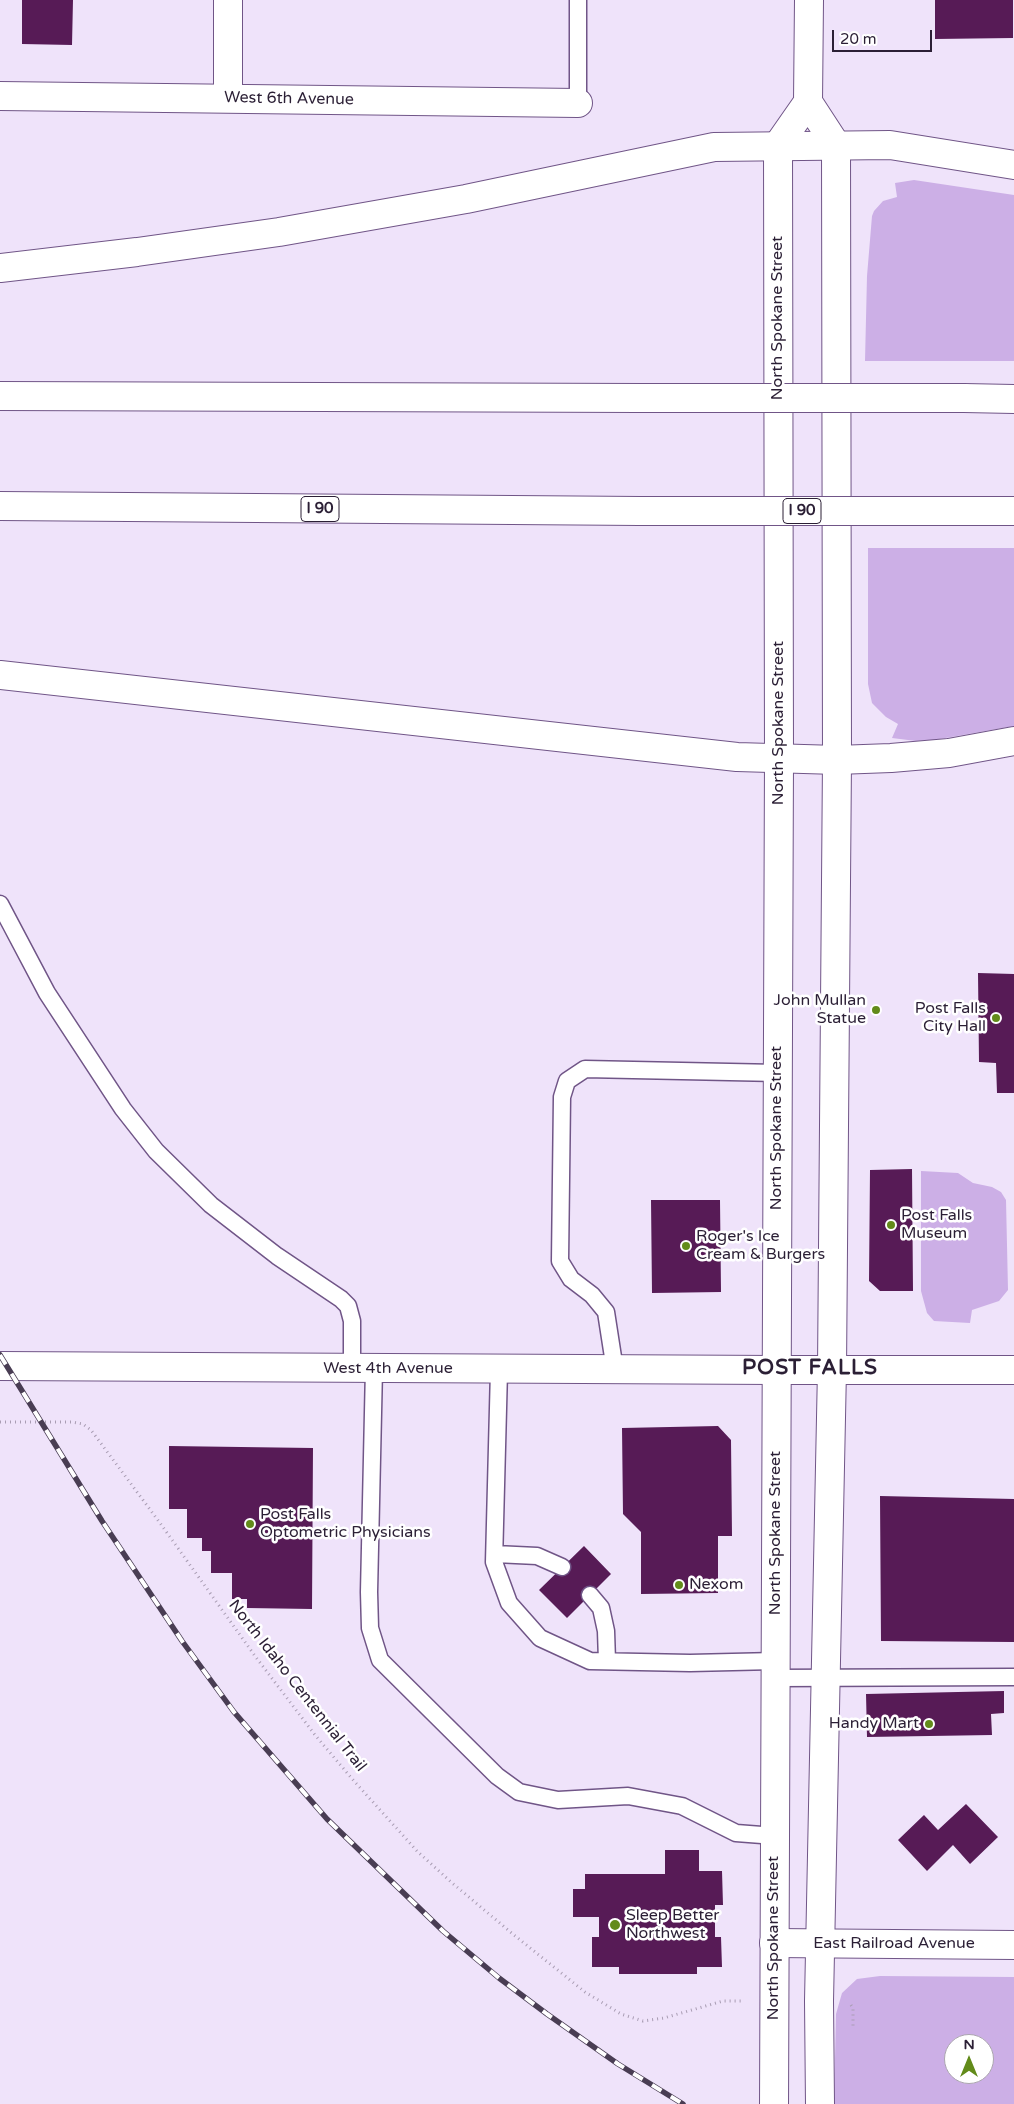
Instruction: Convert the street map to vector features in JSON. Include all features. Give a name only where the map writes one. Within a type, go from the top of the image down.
[{"type":"main road","points":[[228,0],[228,98]]},
{"type":"main road","points":[[809,0],[808,102],[836,145],[837,760],[832,1369],[821,1944],[820,2104]]},
{"type":"main road","name":"West 6th Avenue","points":[[0,96],[578,103]]},
{"type":"main road","points":[[778,145],[808,102]]},
{"type":"main road","name":"North Spokane Street","points":[[774,2104],[779,760],[778,145]]},
{"type":"main road","points":[[0,268],[137,252],[279,232],[466,199],[714,147],[890,145],[1014,165]]},
{"type":"main road","points":[[0,396],[1014,399]]},
{"type":"main road","name":"I 90","points":[[0,506],[640,511],[1014,511]]},
{"type":"main road","points":[[0,675],[727,756],[779,760],[837,760],[949,753],[1014,741]]},
{"type":"main road","name":"West 4th Avenue","points":[[0,1366],[498,1370],[1014,1370]]},
{"type":"main road","name":"East Railroad Avenue","points":[[774,1943],[1014,1945]]},
{"type":"lane","points":[[578,0],[578,103]]},
{"type":"lane","points":[[0,904],[47,993],[124,1110],[156,1151],[211,1205],[277,1256],[341,1299],[348,1306],[363,1368],[370,1628],[380,1660],[497,1776],[519,1792],[558,1800],[628,1796],[682,1806],[736,1832],[775,1836]]},
{"type":"lane","points":[[615,1370],[606,1312],[592,1295],[571,1279],[560,1261],[562,1097],[567,1081],[585,1070],[778,1073]]},
{"type":"lane","points":[[498,1370],[494,1562],[509,1603],[540,1638],[590,1661],[690,1663],[775,1670],[826,1677],[1014,1677]]},
{"type":"lane","points":[[495,1554],[537,1556],[562,1567]]},
{"type":"lane","points":[[590,1595],[601,1608],[606,1631],[607,1661]]},
{"type":"path","name":"North Idaho Centennial Trail","points":[[0,1422],[72,1422],[83,1424],[91,1430],[166,1531],[254,1656],[315,1735],[354,1781],[417,1851],[514,1936],[585,1992],[620,2014],[643,2020],[664,2018],[723,2001],[748,2000]]},
{"type":"shaded area","points":[[914,180],[1014,195],[1014,361],[865,361],[867,276],[872,216],[883,201],[897,197],[895,183]]},
{"type":"shaded area","points":[[868,548],[1014,548],[1014,726],[934,740],[916,741],[892,738],[898,724],[886,717],[872,703],[868,684]]},
{"type":"shaded area","points":[[921,1171],[958,1173],[973,1183],[992,1187],[1001,1192],[1006,1200],[1008,1290],[999,1301],[972,1310],[970,1323],[934,1321],[927,1313],[921,1291]]},
{"type":"shaded area","points":[[880,1976],[1014,1977],[1014,2104],[834,2104],[836,2014],[842,1993],[857,1979]]},
{"type":"building","points":[[22,0],[73,0],[72,45],[22,44]]},
{"type":"building","points":[[935,0],[1013,0],[1013,38],[935,39]]},
{"type":"building","name":"Post Falls City Hall","points":[[978,973],[1014,974],[1014,1093],[997,1093],[996,1063],[979,1062]]},
{"type":"building","name":"Post Falls Museum","points":[[912,1169],[913,1291],[880,1291],[869,1281],[870,1170]]},
{"type":"building","name":"Roger's Ice Cream & Burgers","points":[[651,1200],[720,1200],[721,1292],[652,1293]]},
{"type":"building","points":[[718,1426],[731,1440],[732,1536],[718,1536],[718,1593],[641,1594],[641,1532],[623,1514],[622,1428]]},
{"type":"building","name":"Post Falls Optometric Physicians","points":[[169,1446],[313,1448],[312,1609],[247,1608],[247,1599],[232,1599],[232,1573],[211,1573],[211,1551],[202,1551],[202,1538],[187,1538],[187,1509],[169,1509]]},
{"type":"building","points":[[880,1496],[1014,1499],[1014,1642],[881,1641]]},
{"type":"building","points":[[584,1546],[611,1574],[567,1618],[539,1590]]},
{"type":"building","name":"Handy Mart","points":[[1004,1691],[1004,1713],[991,1714],[992,1735],[867,1737],[866,1694]]},
{"type":"building","points":[[966,1804],[998,1837],[970,1864],[953,1845],[927,1871],[898,1840],[924,1815],[938,1830]]},
{"type":"building","points":[[665,1850],[699,1850],[699,1871],[722,1871],[723,1905],[715,1905],[715,1937],[721,1937],[722,1967],[697,1967],[697,1974],[619,1974],[619,1967],[592,1967],[592,1937],[599,1937],[599,1917],[573,1917],[573,1889],[585,1889],[585,1874],[665,1874]]},
{"type":"railway","points":[[0,1355],[102,1521],[182,1641],[234,1712],[327,1819],[443,1931],[499,1978],[618,2064],[683,2104]]},
{"type":"place","name":"John Mullan Statue","points":[[876,1010]]},
{"type":"place","name":"Post Falls City Hall","points":[[996,1018]]},
{"type":"place","name":"Post Falls Museum","points":[[891,1225]]},
{"type":"place","name":"Roger's Ice Cream & Burgers","points":[[686,1246]]},
{"type":"place","name":"Post Falls Optometric Physicians","points":[[250,1524]]},
{"type":"place","name":"Nexom","points":[[679,1585]]},
{"type":"place","name":"Handy Mart","points":[[929,1724]]},
{"type":"place","name":"Sleep Better Northwest","points":[[615,1925]]},
{"type":"district","name":"POST FALLS","points":[[810,1368]]}]
